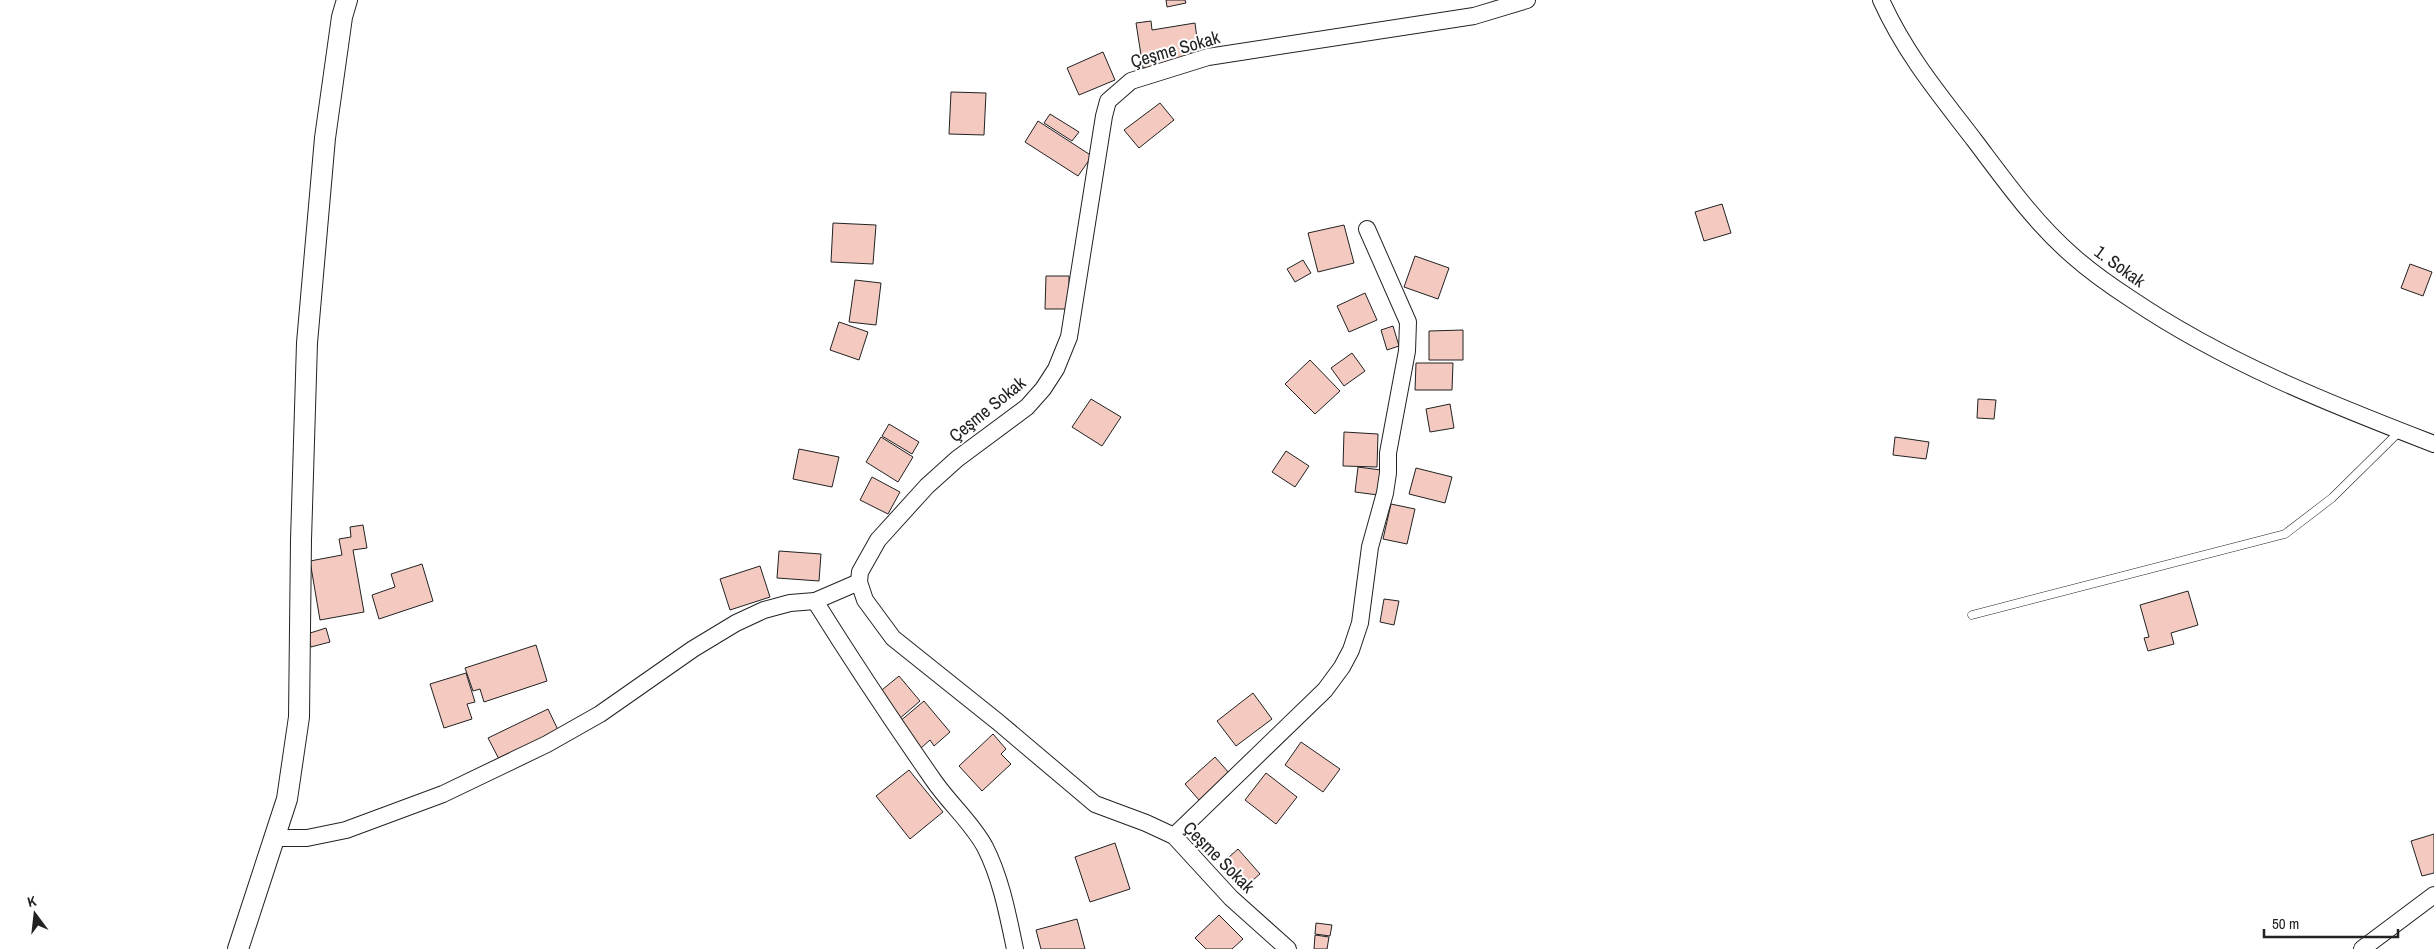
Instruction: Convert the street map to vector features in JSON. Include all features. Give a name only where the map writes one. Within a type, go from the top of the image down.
[{"type":"street","points":[[238,949],[276,838],[287,799],[299,717],[300,540],[307,343],[325,138],[342,17],[347,0]]},
{"type":"street","name":"Çeşme Sokak","points":[[1288,949],[1231,898],[1174,836],[1146,823],[1094,804],[998,722],[893,638],[865,600],[859,582],[860,572],[878,540],[927,486],[957,459],[1027,407],[1043,389],[1056,369],[1071,327],[1104,116],[1108,102],[1118,91],[1131,81],[1208,57],[1474,16],[1527,0]]},
{"type":"street","name":"1. Sokak","points":[[1881,0],[1907,51],[1935,90],[2017,198],[2074,257],[2114,288],[2190,337],[2292,386],[2434,444]]},
{"type":"street","points":[[1174,836],[1325,690],[1346,658],[1360,623],[1370,547],[1388,473],[1388,452],[1407,351],[1408,322],[1367,229]]},
{"type":"street","points":[[276,838],[307,838],[346,830],[443,794],[538,749],[600,714],[693,649],[736,623],[764,610],[790,602],[815,601],[859,582]]},
{"type":"street","points":[[815,601],[866,683],[939,789],[972,828],[985,848],[999,886],[1015,949]]},
{"type":"street","points":[[2362,949],[2434,895]]},
{"type":"lane","points":[[1972,615],[2285,534],[2332,498],[2400,431]]},
{"type":"building","points":[[1166,0],[1185,0],[1186,3],[1167,7]]},
{"type":"building","points":[[1151,21],[1152,30],[1195,23],[1198,46],[1190,47],[1192,60],[1143,68],[1136,23]]},
{"type":"building","points":[[1103,52],[1115,80],[1079,95],[1067,68]]},
{"type":"building","points":[[951,92],[986,93],[984,135],[949,134]]},
{"type":"building","points":[[1160,103],[1174,120],[1139,148],[1124,130]]},
{"type":"building","points":[[1050,114],[1079,132],[1072,141],[1044,123]]},
{"type":"building","points":[[1038,121],[1092,156],[1078,176],[1025,142]]},
{"type":"building","points":[[1722,204],[1731,233],[1704,241],[1695,212]]},
{"type":"building","points":[[833,223],[876,225],[873,264],[831,262]]},
{"type":"building","points":[[1344,225],[1354,263],[1318,272],[1308,233]]},
{"type":"building","points":[[1415,256],[1449,268],[1438,299],[1404,287]]},
{"type":"building","points":[[1303,260],[1311,273],[1295,282],[1287,269]]},
{"type":"building","points":[[2410,264],[2432,272],[2423,296],[2401,288]]},
{"type":"building","points":[[1046,276],[1069,276],[1069,309],[1045,309]]},
{"type":"building","points":[[855,280],[881,283],[876,325],[849,322]]},
{"type":"building","points":[[1365,293],[1377,320],[1349,332],[1337,306]]},
{"type":"building","points":[[839,322],[868,332],[859,360],[830,350]]},
{"type":"building","points":[[1393,326],[1399,346],[1387,350],[1381,330]]},
{"type":"building","points":[[1463,330],[1463,360],[1429,360],[1429,331]]},
{"type":"building","points":[[1352,353],[1365,371],[1344,386],[1331,368]]},
{"type":"building","points":[[1310,360],[1340,391],[1315,414],[1285,384]]},
{"type":"building","points":[[1416,363],[1453,363],[1452,390],[1415,390]]},
{"type":"building","points":[[1091,399],[1121,417],[1102,446],[1072,427]]},
{"type":"building","points":[[1978,399],[1996,400],[1994,419],[1977,418]]},
{"type":"building","points":[[1450,404],[1454,428],[1430,432],[1426,409]]},
{"type":"building","points":[[889,424],[919,442],[912,454],[882,436]]},
{"type":"building","points":[[1344,432],[1378,434],[1377,467],[1343,466]]},
{"type":"building","points":[[881,437],[913,457],[898,482],[866,462]]},
{"type":"building","points":[[1895,437],[1929,442],[1926,459],[1893,455]]},
{"type":"building","points":[[799,449],[839,457],[832,487],[793,479]]},
{"type":"building","points":[[1286,451],[1309,466],[1295,487],[1272,472]]},
{"type":"building","points":[[1358,467],[1381,470],[1378,495],[1355,492]]},
{"type":"building","points":[[1416,468],[1452,477],[1445,503],[1409,494]]},
{"type":"building","points":[[872,477],[900,492],[888,514],[860,500]]},
{"type":"building","points":[[1391,504],[1415,509],[1407,544],[1383,539]]},
{"type":"building","points":[[363,525],[367,548],[353,550],[364,612],[320,620],[310,561],[342,555],[339,539],[351,537],[350,527]]},
{"type":"building","points":[[779,551],[821,554],[819,581],[777,578]]},
{"type":"building","points":[[422,564],[433,601],[379,619],[372,595],[395,587],[391,574]]},
{"type":"building","points":[[760,566],[770,597],[730,610],[720,579]]},
{"type":"building","points":[[2188,591],[2198,625],[2171,633],[2174,644],[2148,651],[2144,638],[2149,637],[2140,605]]},
{"type":"building","points":[[1384,599],[1399,601],[1394,625],[1380,622]]},
{"type":"building","points":[[326,628],[330,642],[311,647],[307,634]]},
{"type":"building","points":[[536,645],[547,681],[484,702],[480,689],[473,691],[465,668]]},
{"type":"building","points":[[466,673],[475,702],[467,704],[472,719],[444,728],[430,684]]},
{"type":"building","points":[[899,676],[920,701],[898,720],[877,694]]},
{"type":"building","points":[[1253,693],[1272,719],[1236,746],[1217,721]]},
{"type":"building","points":[[924,701],[950,732],[934,746],[930,740],[921,748],[899,722]]},
{"type":"building","points":[[548,709],[559,732],[500,761],[488,738]]},
{"type":"building","points":[[993,734],[1006,749],[1001,754],[1011,764],[982,791],[959,766]]},
{"type":"building","points":[[1301,742],[1340,769],[1323,792],[1285,765]]},
{"type":"building","points":[[1215,757],[1229,773],[1199,800],[1185,784]]},
{"type":"building","points":[[909,770],[943,812],[910,839],[876,796]]},
{"type":"building","points":[[1266,773],[1297,797],[1276,824],[1245,800]]},
{"type":"building","points":[[2434,834],[2434,873],[2422,876],[2411,841]]},
{"type":"building","points":[[1115,843],[1130,889],[1090,902],[1075,857]]},
{"type":"building","points":[[1238,849],[1260,874],[1241,890],[1219,866]]},
{"type":"building","points":[[1219,915],[1243,939],[1232,949],[1206,949],[1195,938]]},
{"type":"building","points":[[1077,919],[1085,949],[1041,949],[1036,930]]},
{"type":"building","points":[[1316,923],[1332,925],[1330,936],[1315,934]]},
{"type":"building","points":[[1315,935],[1329,937],[1327,949],[1314,949]]}]
